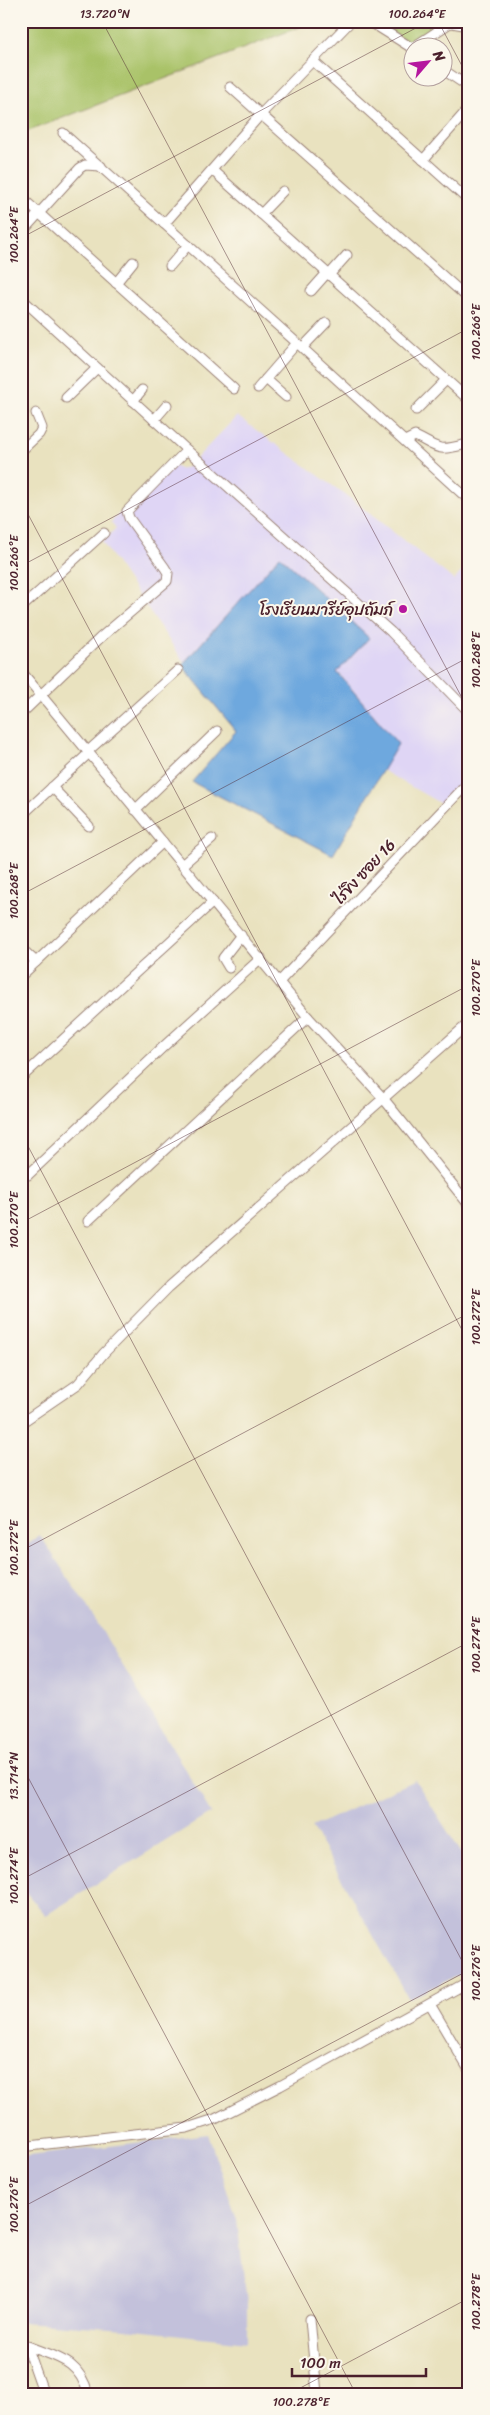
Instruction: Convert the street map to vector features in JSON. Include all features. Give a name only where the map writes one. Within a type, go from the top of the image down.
[{"type":"street","points":[[164,224],[262,113],[351,21]]},
{"type":"street","points":[[368,21],[402,42]]},
{"type":"street","points":[[427,38],[452,22],[469,26]]},
{"type":"street","points":[[313,61],[465,198],[469,187]]},
{"type":"street","points":[[452,76],[469,87]]},
{"type":"street","points":[[230,87],[262,113],[469,299]]},
{"type":"street","points":[[423,160],[469,108]]},
{"type":"street","points":[[63,133],[300,345],[469,500]]},
{"type":"street","points":[[21,233],[80,168],[85,166],[101,166]]},
{"type":"street","points":[[212,170],[469,400]]},
{"type":"street","points":[[261,214],[283,191]]},
{"type":"street","points":[[21,197],[234,389]]},
{"type":"street","points":[[170,266],[188,245]]},
{"type":"street","points":[[311,291],[347,254]]},
{"type":"street","points":[[116,283],[133,262]]},
{"type":"street","points":[[21,298],[187,450],[391,632],[469,712]]},
{"type":"street","points":[[258,388],[300,345],[326,323]]},
{"type":"street","points":[[66,398],[97,368]]},
{"type":"street","points":[[266,379],[286,397]]},
{"type":"street","points":[[416,410],[446,380]]},
{"type":"street","points":[[133,401],[142,390]]},
{"type":"street","points":[[154,420],[167,405]]},
{"type":"street","points":[[21,451],[39,434],[42,428],[36,413]]},
{"type":"street","points":[[405,441],[415,436],[431,446],[443,450],[463,445]]},
{"type":"street","points":[[21,714],[100,638],[167,581],[168,573],[129,518],[127,511],[187,450]]},
{"type":"street","points":[[21,608],[104,533]]},
{"type":"street","points":[[21,816],[178,670]]},
{"type":"street","points":[[21,671],[308,1017],[383,1098],[469,1205]]},
{"type":"street","points":[[136,810],[217,731]]},
{"type":"street","name":"ไร่ขิง ซอย 16","points":[[280,981],[469,782]]},
{"type":"street","points":[[52,787],[89,826]]},
{"type":"street","points":[[182,865],[212,839]]},
{"type":"street","points":[[21,976],[162,842]]},
{"type":"street","points":[[21,1078],[213,902]]},
{"type":"street","points":[[229,968],[223,958],[241,935]]},
{"type":"street","points":[[21,948],[36,962]]},
{"type":"street","points":[[28,1175],[260,958]]},
{"type":"street","points":[[88,1221],[308,1017]]},
{"type":"street","points":[[21,1423],[68,1393],[136,1319],[169,1288],[469,1023]]},
{"type":"street","points":[[21,2147],[179,2129],[204,2123],[280,2086],[469,1982]]},
{"type":"street","points":[[430,2004],[465,2057],[469,2070]]},
{"type":"street","points":[[310,2319],[317,2394]]},
{"type":"street","points":[[24,2344],[44,2394]]},
{"type":"street","points":[[24,2344],[70,2363],[78,2369],[88,2394]]},
{"type":"shaded area","name":"โรงเรียนมารีย์อุปถัมภ์","points":[[237,416],[355,502],[454,580],[469,564],[469,779],[443,805],[382,770],[398,744],[337,671],[280,557],[184,662],[102,542],[116,528],[111,522],[172,462],[179,469],[188,467]]},
{"type":"shaded area","points":[[40,1535],[96,1621],[211,1813],[46,1915],[21,1887],[21,1549]]},
{"type":"shaded area","points":[[415,1780],[469,1865],[469,1970],[409,1999],[312,1827]]},
{"type":"shaded area","points":[[208,2134],[237,2220],[247,2303],[247,2342],[126,2329],[21,2322],[21,2157]]},
{"type":"green space","points":[[21,21],[315,21],[21,134]]},
{"type":"green space","points":[[375,21],[449,21],[425,38],[402,38]]},
{"type":"water","points":[[280,556],[369,638],[337,672],[398,744],[333,855],[192,782],[236,731],[182,665]]},
{"type":"place","name":"โรงเรียนมารีย์อุปถัมภ์","points":[[403,609]]}]
